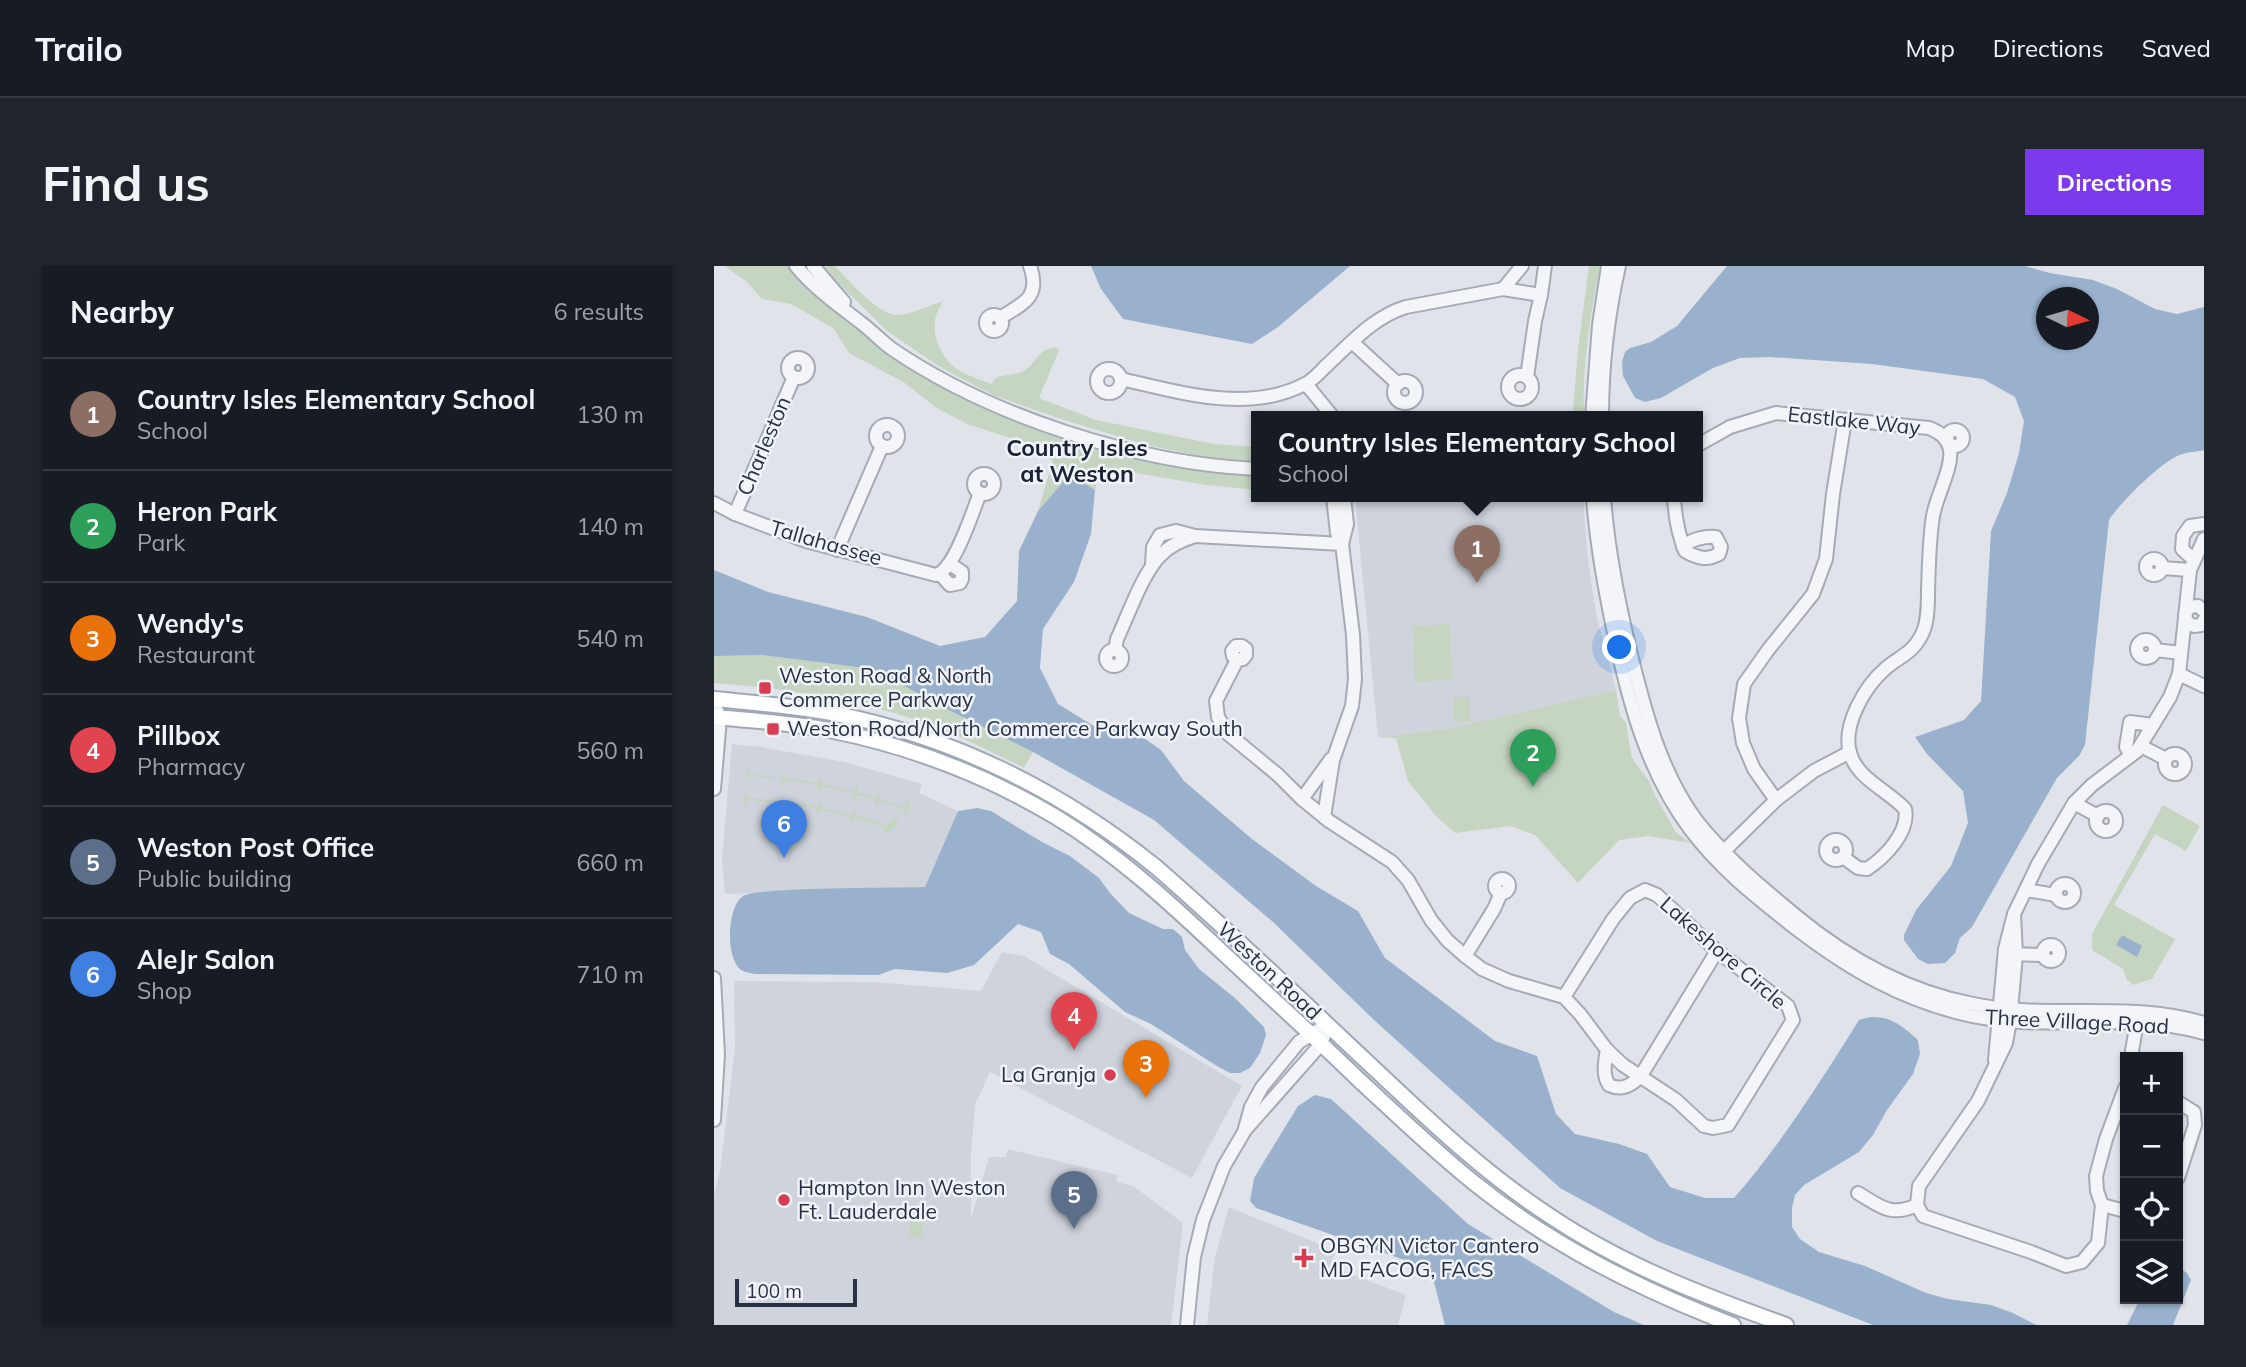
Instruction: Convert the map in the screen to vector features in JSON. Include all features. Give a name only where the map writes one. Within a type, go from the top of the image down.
[{"type":"main road","name":"Weston Road","points":[[714,701],[800,708],[886,726],[970,754],[1038,787],[1093,820],[1156,867],[1468,1156],[1550,1217],[1648,1271],[1786,1325]]},
{"type":"main road","name":"Weston Road","points":[[717,717],[813,727],[886,744],[964,771],[1035,805],[1090,839],[1152,887],[1444,1158],[1522,1219],[1580,1256],[1624,1279],[1727,1324]]},
{"type":"street","points":[[796,266],[817,289],[891,348],[995,406],[1063,432],[1161,457],[1251,468]]},
{"type":"street","points":[[813,266],[865,326]]},
{"type":"street","points":[[1000,318],[1032,295],[1034,280],[1030,266]]},
{"type":"street","points":[[1503,289],[1522,266]]},
{"type":"street","points":[[1527,377],[1545,266]]},
{"type":"street","points":[[1592,411],[1599,325],[1608,266]]},
{"type":"street","points":[[1602,411],[1606,349],[1619,266]]},
{"type":"street","points":[[1121,379],[1186,393],[1246,399],[1277,395],[1306,384],[1352,342],[1392,311],[1503,289],[1541,295]]},
{"type":"street","points":[[1352,342],[1398,383]]},
{"type":"street","name":"Charleston","points":[[735,514],[794,377]]},
{"type":"street","points":[[1306,384],[1328,411]]},
{"type":"street","points":[[1318,398],[1323,411]]},
{"type":"street","name":"Eastlake Way","points":[[1703,442],[1730,428],[1776,413],[1929,428],[1947,440],[1950,458],[1934,512],[1924,630],[1910,652],[1888,666],[1873,681],[1860,701],[1851,723],[1850,752]]},
{"type":"street","points":[[1776,800],[1755,769],[1743,743],[1739,718],[1744,684],[1814,594],[1826,559],[1845,420]]},
{"type":"street","points":[[837,550],[882,446]]},
{"type":"street","name":"Tallahassee","points":[[714,503],[735,514],[806,541],[930,574],[945,569],[980,494]]},
{"type":"street","points":[[1324,817],[1331,771],[1352,706],[1355,679],[1353,635],[1342,544],[1337,533],[1334,502]]},
{"type":"street","points":[[1342,544],[1347,524],[1345,502]]},
{"type":"street","name":"Three Village Road","points":[[1594,502],[1610,613],[1635,720],[1667,794],[1690,829],[1720,855],[1848,955],[1914,989],[2005,1015],[2177,1016],[2204,1023]]},
{"type":"street","name":"Three Village Road","points":[[1605,502],[1620,610],[1646,715],[1658,751],[1676,786],[1720,855]]},
{"type":"street","points":[[1674,502],[1675,516],[1684,547]]},
{"type":"street","points":[[2198,555],[2186,555],[2182,549],[2183,536],[2190,526],[2204,524]]},
{"type":"street","points":[[1115,650],[1117,639],[1152,565],[1166,550],[1195,537],[1342,544]]},
{"type":"street","points":[[2162,568],[2198,555]]},
{"type":"street","points":[[2120,1102],[2096,1176],[2096,1191],[2102,1205],[2098,1243],[2082,1262],[2066,1266],[1923,1216],[1917,1205],[1919,1186],[1978,1101],[1994,1068],[2005,1015],[2014,914],[2074,803],[2141,746],[2170,697],[2179,674],[2185,613],[2198,555]]},
{"type":"street","points":[[2204,611],[2194,606],[2188,608],[2185,613],[2190,625],[2197,626],[2204,620]]},
{"type":"street","points":[[2155,650],[2181,653]]},
{"type":"street","points":[[1237,660],[1216,701],[1217,717],[1227,733],[1324,817],[1392,862],[1408,880],[1430,920],[1465,956],[1482,969],[1509,981],[1563,998],[1580,1014],[1607,1050],[1640,1077]]},
{"type":"street","points":[[2179,674],[2204,686]]},
{"type":"street","points":[[714,701],[717,717],[714,789]]},
{"type":"street","points":[[2131,755],[2126,747],[2130,722],[2153,725]]},
{"type":"street","points":[[2141,746],[2166,759]]},
{"type":"street","points":[[1302,799],[1337,749]]},
{"type":"street","points":[[1720,855],[1776,800],[1814,771],[1850,752],[1855,764],[1867,778],[1901,804],[1906,814],[1901,834],[1875,864],[1861,870],[1843,857]]},
{"type":"street","points":[[2074,803],[2098,816]]},
{"type":"street","name":"Lakeshore Circle","points":[[1563,998],[1613,919],[1630,898],[1645,890],[1657,895],[1717,951],[1788,1006],[1793,1020],[1728,1125],[1713,1128],[1699,1123],[1676,1100],[1640,1077]]},
{"type":"street","points":[[2026,890],[2056,895]]},
{"type":"street","points":[[1465,956],[1501,893]]},
{"type":"street","points":[[1607,1050],[1605,1066],[1609,1085],[1623,1088],[1632,1085],[1640,1077],[1717,951]]},
{"type":"street","points":[[2010,954],[2042,955]]},
{"type":"street","points":[[714,978],[718,1054],[714,1120]]},
{"type":"street","points":[[2132,1052],[2138,1016]]},
{"type":"street","points":[[2138,1016],[2141,1035],[2139,1052]]},
{"type":"street","name":"Three Village Road","points":[[2138,1016],[2204,1034]]},
{"type":"street","points":[[1187,1325],[1194,1256],[1203,1220],[1224,1166],[1244,1132],[1327,1025]]},
{"type":"street","points":[[2183,1105],[2194,1112],[2195,1125],[2183,1162]]},
{"type":"street","points":[[1858,1193],[1886,1210],[1903,1211],[1917,1205]]},
{"type":"street","points":[[2102,1205],[2120,1210]]},
{"type":"street","points":[[1727,1324],[1734,1306]]},
{"type":"shaded area","points":[[1355,502],[1583,502],[1587,553],[1596,614],[1616,690],[1451,728],[1378,737]]},
{"type":"shaded area","points":[[732,744],[844,762],[922,784],[919,793],[958,811],[925,887],[725,894],[722,857]]},
{"type":"shaded area","points":[[1002,952],[1024,956],[1242,1086],[1192,1178],[990,1072],[975,1105],[971,1156],[971,1219],[989,1157],[1006,1157],[1008,1149],[1117,1175],[1117,1182],[1133,1186],[1183,1223],[1171,1325],[714,1325],[714,1197],[720,1171],[735,1049],[734,981],[874,982],[981,991]]},
{"type":"shaded area","points":[[1229,1207],[1336,1251],[1330,1266],[1406,1295],[1398,1325],[1207,1325],[1215,1257]]},
{"type":"green space","points":[[725,266],[813,266],[842,314],[892,357],[990,410],[1057,435],[1179,465],[1251,475],[1251,490],[1206,485],[1101,467],[1095,490],[1070,475],[1038,511],[1053,461],[1013,439],[967,424],[935,407],[905,383],[849,353],[833,328],[791,304],[762,299],[747,282]]},
{"type":"green space","points":[[821,266],[835,266],[871,302],[888,313],[900,315],[943,301],[935,324],[936,340],[948,361],[967,375],[991,384],[997,377],[1022,372],[1047,349],[1057,348],[1059,350],[1039,398],[1096,420],[1214,444],[1251,447],[1251,462],[1215,459],[1146,445],[993,395],[940,367],[887,331]]},
{"type":"green space","points":[[1589,266],[1600,266],[1588,341],[1584,411],[1573,411]]},
{"type":"green space","points":[[1450,624],[1453,678],[1415,683],[1413,626]]},
{"type":"green space","points":[[762,655],[873,669],[1033,752],[1024,768],[936,727],[883,710],[798,692],[714,683],[714,656]]},
{"type":"green space","points":[[1616,690],[1620,716],[1626,723],[1632,758],[1649,781],[1675,831],[1690,843],[1648,836],[1619,840],[1578,883],[1535,835],[1511,826],[1455,833],[1436,816],[1408,781],[1396,738],[1378,737],[1451,728]]},
{"type":"green space","points":[[1454,697],[1470,697],[1470,721],[1454,721]]},
{"type":"green space","points":[[747,768],[749,774],[782,778],[785,772],[786,778],[817,783],[821,778],[822,784],[853,792],[856,786],[858,793],[876,798],[880,793],[880,799],[904,806],[907,801],[910,803],[904,815],[904,808],[880,801],[876,807],[875,800],[857,795],[853,800],[853,793],[821,786],[818,792],[817,785],[786,780],[782,786],[781,779],[749,776],[746,783]]},
{"type":"green space","points":[[746,792],[748,798],[779,801],[782,795],[784,801],[817,807],[820,801],[821,808],[851,815],[855,810],[856,816],[887,825],[893,818],[898,822],[884,834],[884,827],[855,818],[851,824],[851,817],[821,810],[817,816],[816,808],[784,803],[780,810],[779,803],[748,800],[745,807],[743,804]]},
{"type":"green space","points":[[2163,805],[2200,826],[2186,851],[2155,834],[2114,905],[2175,939],[2152,979],[2133,985],[2127,980],[2123,969],[2092,950],[2092,934]]},
{"type":"green space","points":[[912,1215],[925,1218],[922,1238],[909,1236]]},
{"type":"water","points":[[1091,266],[1350,266],[1278,327],[1252,344],[1123,319],[1101,289]]},
{"type":"water","points":[[1727,266],[2025,266],[2093,280],[2155,309],[2177,314],[2204,307],[2204,450],[2177,456],[2160,467],[2109,520],[2085,745],[2079,756],[2057,778],[1972,927],[1960,938],[1955,953],[1945,963],[1928,964],[1918,959],[1904,940],[1904,935],[1916,910],[1951,866],[1968,823],[1963,791],[1927,754],[1915,737],[1964,720],[1981,701],[1991,531],[2007,493],[2019,453],[2024,421],[2015,397],[1983,379],[1872,364],[1769,357],[1740,358],[1713,368],[1661,398],[1645,402],[1635,398],[1623,376],[1622,362],[1625,352],[1630,348],[1651,342],[1677,326]]},
{"type":"water","points":[[1070,474],[1095,490],[1091,534],[1074,582],[1043,629],[1040,668],[1058,704],[1097,728],[1131,729],[1161,750],[1184,781],[1252,839],[1316,886],[1358,911],[1385,958],[1495,1041],[1537,1056],[1556,1114],[1575,1134],[1619,1144],[1647,1154],[1670,1187],[1705,1198],[1734,1198],[1784,1134],[1859,1020],[1876,1017],[1898,1024],[1918,1040],[1920,1054],[1913,1074],[1859,1152],[1804,1185],[1795,1195],[1792,1227],[1800,1239],[1819,1252],[1865,1266],[1926,1293],[1991,1305],[2036,1325],[1873,1325],[1657,1241],[1560,1188],[1374,1020],[1273,922],[1154,820],[1033,752],[873,669],[762,655],[714,656],[714,570],[768,592],[867,617],[940,646],[985,637],[1017,601],[1019,551],[1038,511]]},
{"type":"water","points":[[977,808],[991,811],[1070,856],[1099,878],[1129,913],[1163,929],[1173,929],[1182,937],[1185,950],[1199,969],[1236,999],[1264,1027],[1266,1035],[1260,1053],[1250,1068],[1240,1073],[1230,1073],[1151,1024],[1125,1012],[1069,964],[1050,954],[1041,932],[1018,924],[974,965],[947,973],[895,969],[878,975],[756,974],[741,970],[736,964],[730,944],[731,921],[743,896],[800,889],[925,887],[958,811]]},
{"type":"water","points":[[2122,935],[2142,946],[2137,957],[2116,945]]},
{"type":"water","points":[[1315,1095],[1331,1099],[1468,1224],[1614,1312],[1644,1325],[1445,1325],[1433,1278],[1413,1263],[1256,1208],[1250,1201],[1254,1178],[1298,1106]]},
{"type":"water","points":[[2183,1270],[2191,1280],[2183,1300]]},
{"type":"water","points":[[2138,1304],[2181,1304],[2173,1325],[2127,1325]]},
{"type":"place","name":"Country Isles Elementary School","points":[[1477,583]]},
{"type":"place","name":"Weston Road & North Commerce Parkway","points":[[765,688]]},
{"type":"place","name":"Weston Road/North Commerce Parkway South","points":[[773,729]]},
{"type":"place","name":"Heron Park","points":[[1533,787]]},
{"type":"place","name":"AleJr Salon","points":[[784,858]]},
{"type":"place","name":"Pillbox","points":[[1074,1050]]},
{"type":"place","name":"La Granja","points":[[1110,1075]]},
{"type":"place","name":"Wendy's","points":[[1146,1098]]},
{"type":"place","name":"Hampton Inn Weston Ft. Lauderdale","points":[[784,1200]]},
{"type":"place","name":"Weston Post Office","points":[[1074,1229]]},
{"type":"place","name":"OBGYN Victor Cantero MD FACOG, FACS","points":[[1304,1258]]},
{"type":"district","name":"Country Isles at Weston","points":[[1077,461]]}]
